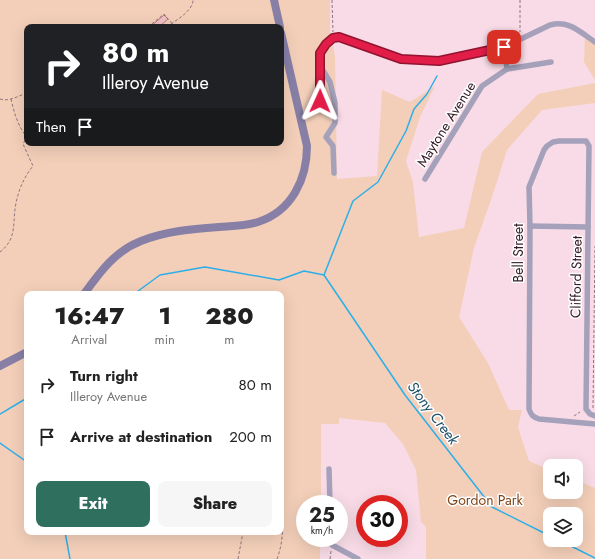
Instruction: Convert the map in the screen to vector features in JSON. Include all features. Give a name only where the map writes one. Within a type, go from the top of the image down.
[{"type":"main road","points":[[274,0],[279,24]]},
{"type":"main road","points":[[86,291],[102,269],[111,260],[134,244],[162,234],[189,229],[246,230],[260,227],[273,221],[284,213],[302,190],[308,177],[312,159],[311,144],[305,117],[289,72],[284,48]]},
{"type":"main road","points":[[0,366],[24,354]]},
{"type":"street","points":[[310,114],[317,108],[320,101],[320,53],[326,44],[333,38],[339,37],[401,59],[439,61],[504,47],[557,23],[564,23],[572,27],[595,42]]},
{"type":"street","points":[[504,47],[507,69]]},
{"type":"street","name":"Maytone Avenue","points":[[425,179],[482,86],[507,69],[552,62]]},
{"type":"street","points":[[320,65],[330,82],[335,103],[335,123],[326,137],[333,146],[334,173]]},
{"type":"street","name":"Bell Street","points":[[564,422],[539,419],[530,414],[529,409],[529,187],[544,150],[553,142],[586,141],[589,146]]},
{"type":"street","name":"Clifford Street","points":[[586,409],[589,146]]},
{"type":"street","points":[[530,226],[588,227]]},
{"type":"street","points":[[588,238],[595,235]]},
{"type":"street","points":[[586,409],[590,414],[594,414]]},
{"type":"street","points":[[564,422],[595,424]]},
{"type":"street","points":[[329,468],[330,495]]},
{"type":"street","points":[[336,547],[358,559]]},
{"type":"path","points":[[152,24],[164,14],[172,23],[190,9],[193,4],[193,0]]},
{"type":"path","points":[[332,0],[333,35]]},
{"type":"path","points":[[520,0],[520,33]]},
{"type":"path","points":[[0,99],[10,100],[24,94]]},
{"type":"path","points":[[10,100],[24,134]]},
{"type":"path","points":[[0,252],[6,248],[10,242],[14,226],[16,204],[24,177],[33,166],[23,144],[24,142]]},
{"type":"path","points":[[594,414],[595,246]]},
{"type":"path","points":[[564,422],[586,409]]},
{"type":"path","points":[[238,559],[242,535]]},
{"type":"path","points":[[277,559],[282,535]]},
{"type":"path","points":[[330,559],[332,547]]},
{"type":"green space","name":"Gordon Park","points":[[0,0],[330,0],[330,31],[335,56],[337,179],[377,176],[382,90],[410,102],[435,86],[420,117],[406,161],[413,182],[419,237],[464,228],[482,152],[538,94],[595,83],[595,103],[542,110],[507,150],[474,248],[459,317],[488,363],[509,410],[522,410],[518,427],[529,461],[543,467],[543,499],[583,499],[583,483],[595,488],[595,559],[426,559],[426,527],[421,522],[416,470],[403,444],[385,423],[339,418],[339,424],[321,424],[321,495],[296,495],[296,547],[320,547],[320,559],[0,559]]},
{"type":"green space","points":[[585,35],[595,43],[595,80],[584,62]]},
{"type":"building","points":[[164,15],[168,19],[162,24],[154,24]]},
{"type":"waterway","points":[[138,291],[160,275],[205,267],[279,280],[304,271],[324,275],[353,201],[378,182],[406,131],[414,109],[427,94],[437,76]]},
{"type":"waterway","name":"Stony Creek","points":[[324,275],[405,395],[492,507],[543,532]]},
{"type":"waterway","points":[[0,414],[24,400]]},
{"type":"waterway","points":[[0,443],[24,460]]},
{"type":"waterway","points":[[66,535],[70,559]]},
{"type":"waterway","name":"Stony Creek","points":[[573,547],[595,558]]},
{"type":"route","points":[[320,101],[320,53],[326,44],[333,38],[339,37],[401,59],[439,61],[504,47]]}]
